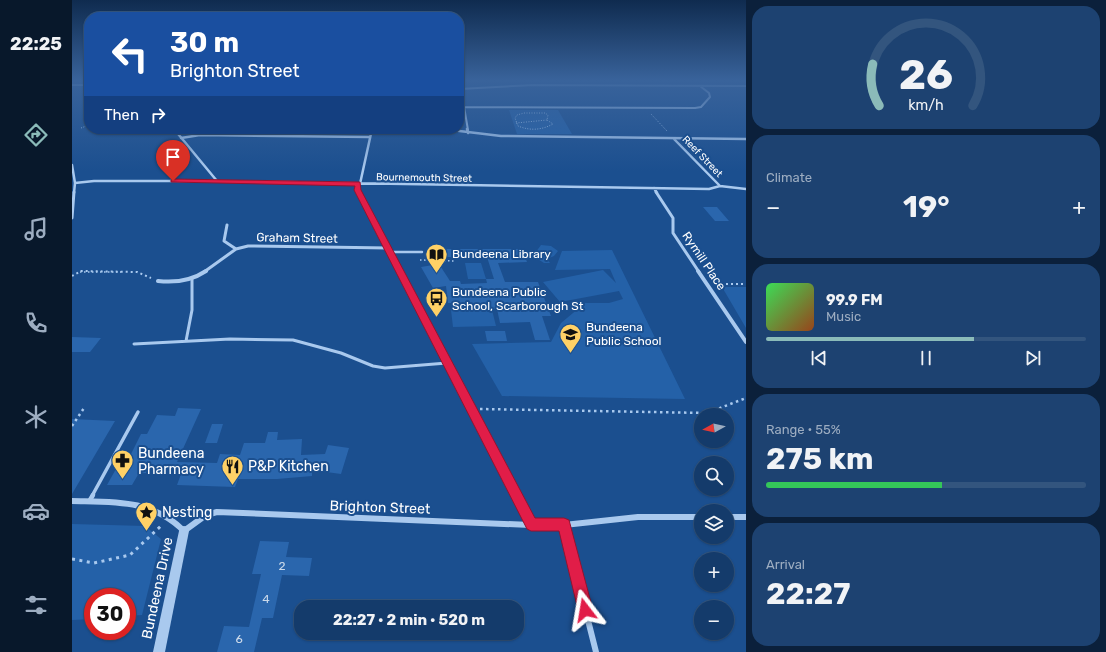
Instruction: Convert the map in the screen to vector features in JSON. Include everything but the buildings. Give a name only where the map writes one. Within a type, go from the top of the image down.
[{"type":"street","points":[[465,110],[468,133]]},
{"type":"street","points":[[464,132],[507,137],[746,139]]},
{"type":"street","points":[[178,134],[217,181]]},
{"type":"street","points":[[371,134],[357,190],[531,525]]},
{"type":"street","points":[[181,138],[200,135],[370,137]]},
{"type":"street","name":"Reef Street","points":[[674,139],[720,186]]},
{"type":"street","points":[[72,165],[75,184],[72,218]]},
{"type":"street","name":"Bournemouth Street","points":[[75,184],[94,181],[217,181],[709,189],[720,186],[734,189],[746,189]]},
{"type":"street","name":"Rymill Place","points":[[654,188],[673,218],[673,233],[746,342]]},
{"type":"street","points":[[158,281],[179,282],[192,278],[201,274],[221,258],[236,249],[224,241],[227,225]]},
{"type":"street","name":"Graham Street","points":[[236,249],[248,246],[389,250]]},
{"type":"street","points":[[72,502],[127,503],[149,507],[171,516],[184,531]]},
{"type":"street","name":"Brighton Street","points":[[184,531],[206,515],[217,512],[531,525],[564,525],[638,517],[694,517]]},
{"type":"street","points":[[734,517],[746,517]]},
{"type":"street","points":[[564,525],[596,652]]},
{"type":"street","name":"Bundeena Drive","points":[[159,652],[184,531]]},
{"type":"lane","points":[[389,250],[422,252]]},
{"type":"lane","points":[[186,341],[192,310],[192,278]]},
{"type":"lane","points":[[134,344],[230,338],[293,340],[341,353],[373,366],[385,368],[447,363]]},
{"type":"lane","points":[[89,502],[138,412]]},
{"type":"path","points":[[647,110],[674,139]]},
{"type":"path","points":[[516,122],[517,115],[524,113],[545,113],[548,115],[547,120]]},
{"type":"path","points":[[547,120],[553,124],[532,129],[523,128],[516,122],[547,120]]},
{"type":"path","points":[[418,259],[433,262],[455,261]]},
{"type":"path","points":[[72,276],[81,271],[137,272],[158,281]]},
{"type":"path","points":[[707,284],[746,284]]},
{"type":"path","points":[[470,409],[707,413],[746,398]]},
{"type":"path","points":[[72,426],[84,408]]},
{"type":"path","points":[[72,559],[94,563],[130,555],[148,540],[171,516]]},
{"type":"shaded area","points":[[509,110],[558,110],[572,134],[517,134]]},
{"type":"shaded area","points":[[541,245],[551,246],[558,251],[554,256],[547,259],[550,263],[544,263],[533,256]]},
{"type":"shaded area","points":[[612,250],[685,399],[502,396],[472,344],[551,342],[561,323],[585,303],[609,303],[623,299],[619,291],[560,302],[543,282],[603,270],[616,283],[610,269],[555,270],[562,251]]},
{"type":"shaded area","points":[[465,263],[481,263],[486,279],[468,279]]},
{"type":"shaded area","points":[[722,287],[746,287],[746,328]]},
{"type":"shaded area","points":[[451,310],[492,310],[496,326],[453,327]]},
{"type":"shaded area","points":[[72,524],[145,526],[161,539],[142,615],[136,615],[136,588],[84,588],[84,619],[72,620]]},
{"type":"place","name":"Bundeena Library","points":[[436,274]]},
{"type":"place","name":"Bundeena Public School, Scarborough St","points":[[436,318]]},
{"type":"place","name":"Bundeena Public School","points":[[570,354]]},
{"type":"place","name":"Bundeena Pharmacy","points":[[122,480]]},
{"type":"place","name":"P&P Kitchen","points":[[232,486]]},
{"type":"place","name":"Nesting","points":[[147,532]]},
{"type":"route","points":[[173,181],[358,184],[357,190],[531,525],[564,525],[585,610]]}]
